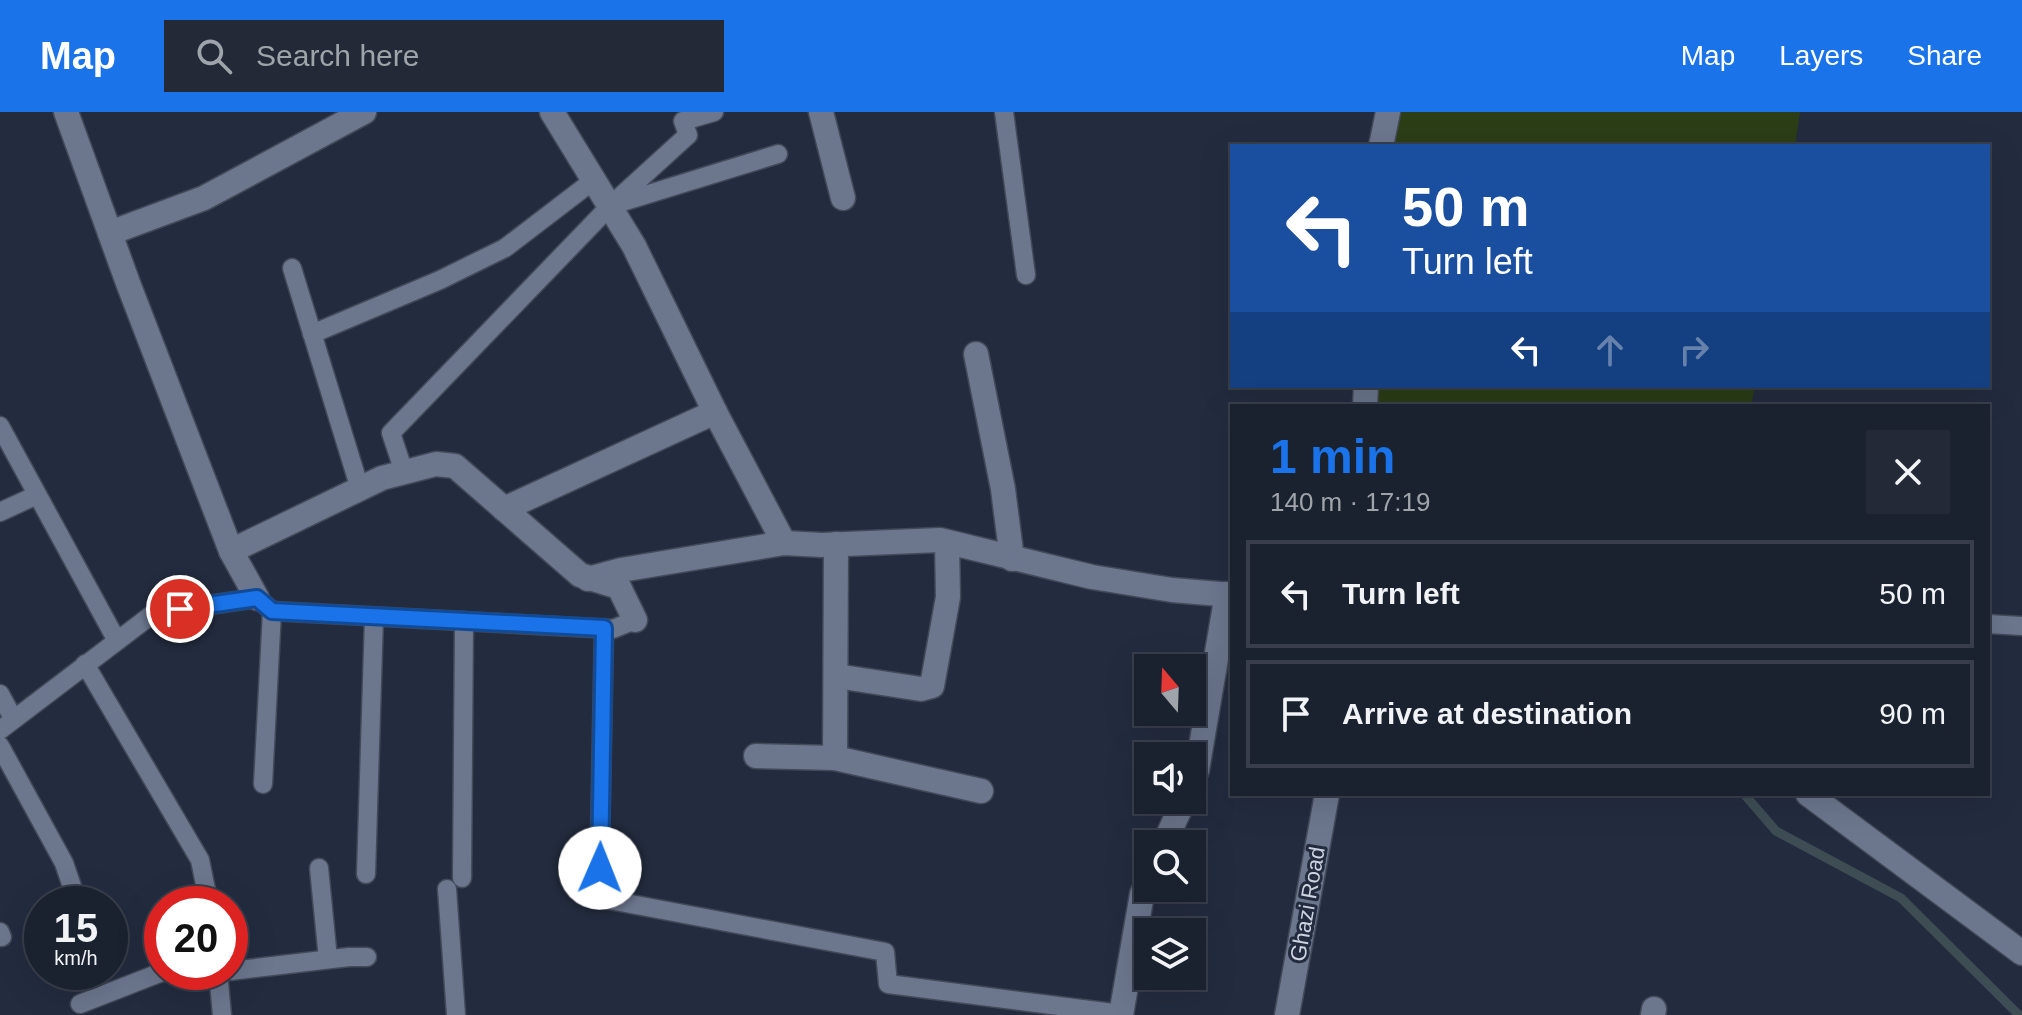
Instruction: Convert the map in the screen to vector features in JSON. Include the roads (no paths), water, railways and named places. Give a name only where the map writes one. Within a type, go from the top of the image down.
[{"type":"street","points":[[66,112],[231,551],[265,605]]},
{"type":"street","points":[[110,233],[204,198],[364,112]]},
{"type":"street","points":[[552,112],[634,246],[715,412],[784,543]]},
{"type":"street","points":[[821,112],[843,198]]},
{"type":"street","points":[[1381,144],[1388,112]]},
{"type":"street","points":[[976,354],[1003,489],[1012,559]]},
{"type":"street","points":[[504,509],[715,412]]},
{"type":"street","points":[[231,551],[382,478],[436,464],[455,466],[554,555],[588,579],[619,587],[635,620]]},
{"type":"street","points":[[836,676],[921,689],[932,686],[948,597],[947,542]]},
{"type":"street","points":[[588,579],[621,570],[784,543],[947,542],[1106,580],[1172,590],[1230,594],[1202,742]]},
{"type":"street","points":[[835,758],[836,544]]},
{"type":"street","points":[[756,756],[835,758],[981,791]]},
{"type":"street","name":"Ghazi Road","points":[[1287,1015],[1327,796]]},
{"type":"street","points":[[1811,796],[2022,953]]},
{"type":"street","points":[[1121,1015],[1141,902]]},
{"type":"lane","points":[[404,472],[391,433],[610,206],[688,135],[683,121],[714,112]]},
{"type":"lane","points":[[1004,112],[1026,275]]},
{"type":"lane","points":[[610,206],[778,154]]},
{"type":"lane","points":[[312,334],[440,280],[505,248],[594,180]]},
{"type":"lane","points":[[292,268],[360,489]]},
{"type":"lane","points":[[0,426],[117,641]]},
{"type":"lane","points":[[0,512],[37,495]]},
{"type":"lane","points":[[263,784],[265,605]]},
{"type":"lane","points":[[0,694],[6,724],[154,613],[265,605],[374,617],[613,629],[635,620]]},
{"type":"lane","points":[[366,874],[374,617]]},
{"type":"lane","points":[[456,1015],[454,883],[464,621]]},
{"type":"lane","points":[[1990,624],[2022,626]]},
{"type":"lane","points":[[604,628],[599,898],[885,952],[888,984],[1121,1015]]},
{"type":"lane","points":[[85,664],[200,860],[205,886]]},
{"type":"lane","points":[[0,746],[64,863],[72,886]]},
{"type":"lane","points":[[319,868],[328,959]]},
{"type":"lane","points":[[248,969],[367,957]]},
{"type":"lane","points":[[80,1004],[144,979]]},
{"type":"lane","points":[[220,990],[222,1015]]},
{"type":"waterway","points":[[1746,796],[1776,831],[1901,898],[2019,1015]]}]
